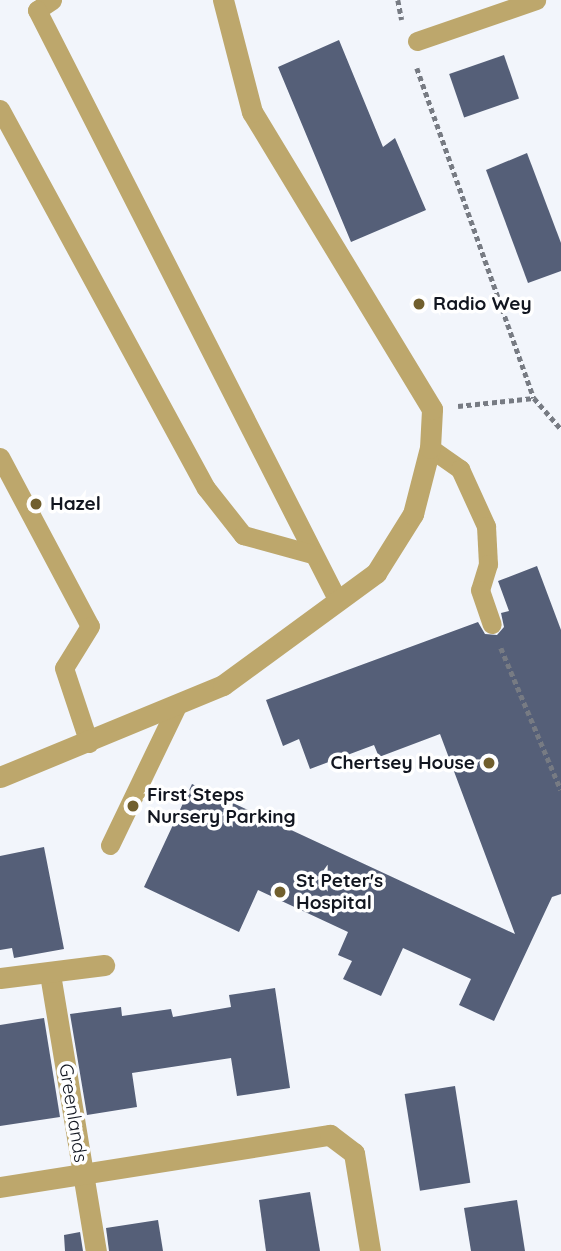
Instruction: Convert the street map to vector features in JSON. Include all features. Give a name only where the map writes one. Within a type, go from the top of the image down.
[{"type":"street","points":[[0,777],[176,708],[223,685],[376,573],[395,547],[412,514],[430,448],[432,409],[252,112],[223,0]]},
{"type":"street","points":[[0,978],[50,974],[104,965]]},
{"type":"street","name":"Greenlands","points":[[50,974],[96,1251]]},
{"type":"street","points":[[0,1187],[330,1135],[354,1153],[370,1251]]},
{"type":"lane","points":[[52,0],[37,10],[337,599]]},
{"type":"lane","points":[[411,37],[537,0]]},
{"type":"lane","points":[[0,109],[206,488],[243,535],[312,554]]},
{"type":"lane","points":[[430,448],[460,469],[486,526],[488,564],[480,590],[492,624]]},
{"type":"lane","points":[[0,457],[90,626],[64,668],[89,743]]},
{"type":"lane","points":[[110,845],[176,708]]},
{"type":"path","points":[[398,0],[411,37]]},
{"type":"path","points":[[415,64],[534,398],[561,429]]},
{"type":"path","points":[[432,409],[534,398]]},
{"type":"path","points":[[492,624],[561,790]]},
{"type":"building","points":[[339,40],[383,147],[395,138],[426,210],[351,242],[278,67]]},
{"type":"building","points":[[504,55],[519,98],[464,117],[449,74]]},
{"type":"building","points":[[527,153],[561,243],[561,271],[528,283],[486,170]]},
{"type":"building","points":[[537,566],[561,630],[561,894],[552,897],[494,1021],[459,1005],[471,979],[403,948],[381,996],[343,979],[352,961],[338,955],[348,932],[258,890],[239,932],[144,887],[192,784],[515,934],[440,734],[379,757],[374,745],[310,769],[299,739],[283,746],[266,700],[478,622],[485,634],[497,635],[504,627],[501,613],[509,611],[498,581]]},
{"type":"building","points":[[44,847],[64,949],[14,958],[12,948],[0,950],[0,856]]},
{"type":"building","points":[[275,988],[290,1088],[237,1096],[231,1058],[132,1073],[137,1107],[87,1115],[70,1014],[121,1007],[122,1016],[171,1009],[173,1017],[231,1007],[229,995]]},
{"type":"building","points":[[44,1018],[60,1117],[0,1126],[0,1025]]},
{"type":"building","points":[[455,1086],[470,1183],[420,1191],[405,1094]]},
{"type":"building","points":[[310,1192],[320,1251],[266,1251],[259,1200]]},
{"type":"building","points":[[517,1200],[525,1251],[471,1251],[464,1208]]},
{"type":"building","points":[[158,1220],[163,1251],[109,1251],[106,1228]]},
{"type":"building","points":[[80,1232],[83,1251],[65,1251],[64,1235]]},
{"type":"place","name":"Radio Wey","points":[[419,304]]},
{"type":"place","name":"Hazel","points":[[36,504]]},
{"type":"place","name":"Chertsey House","points":[[489,763]]},
{"type":"place","name":"First Steps Nursery Parking","points":[[133,806]]},
{"type":"place","name":"St Peter's Hospital","points":[[280,892]]}]
